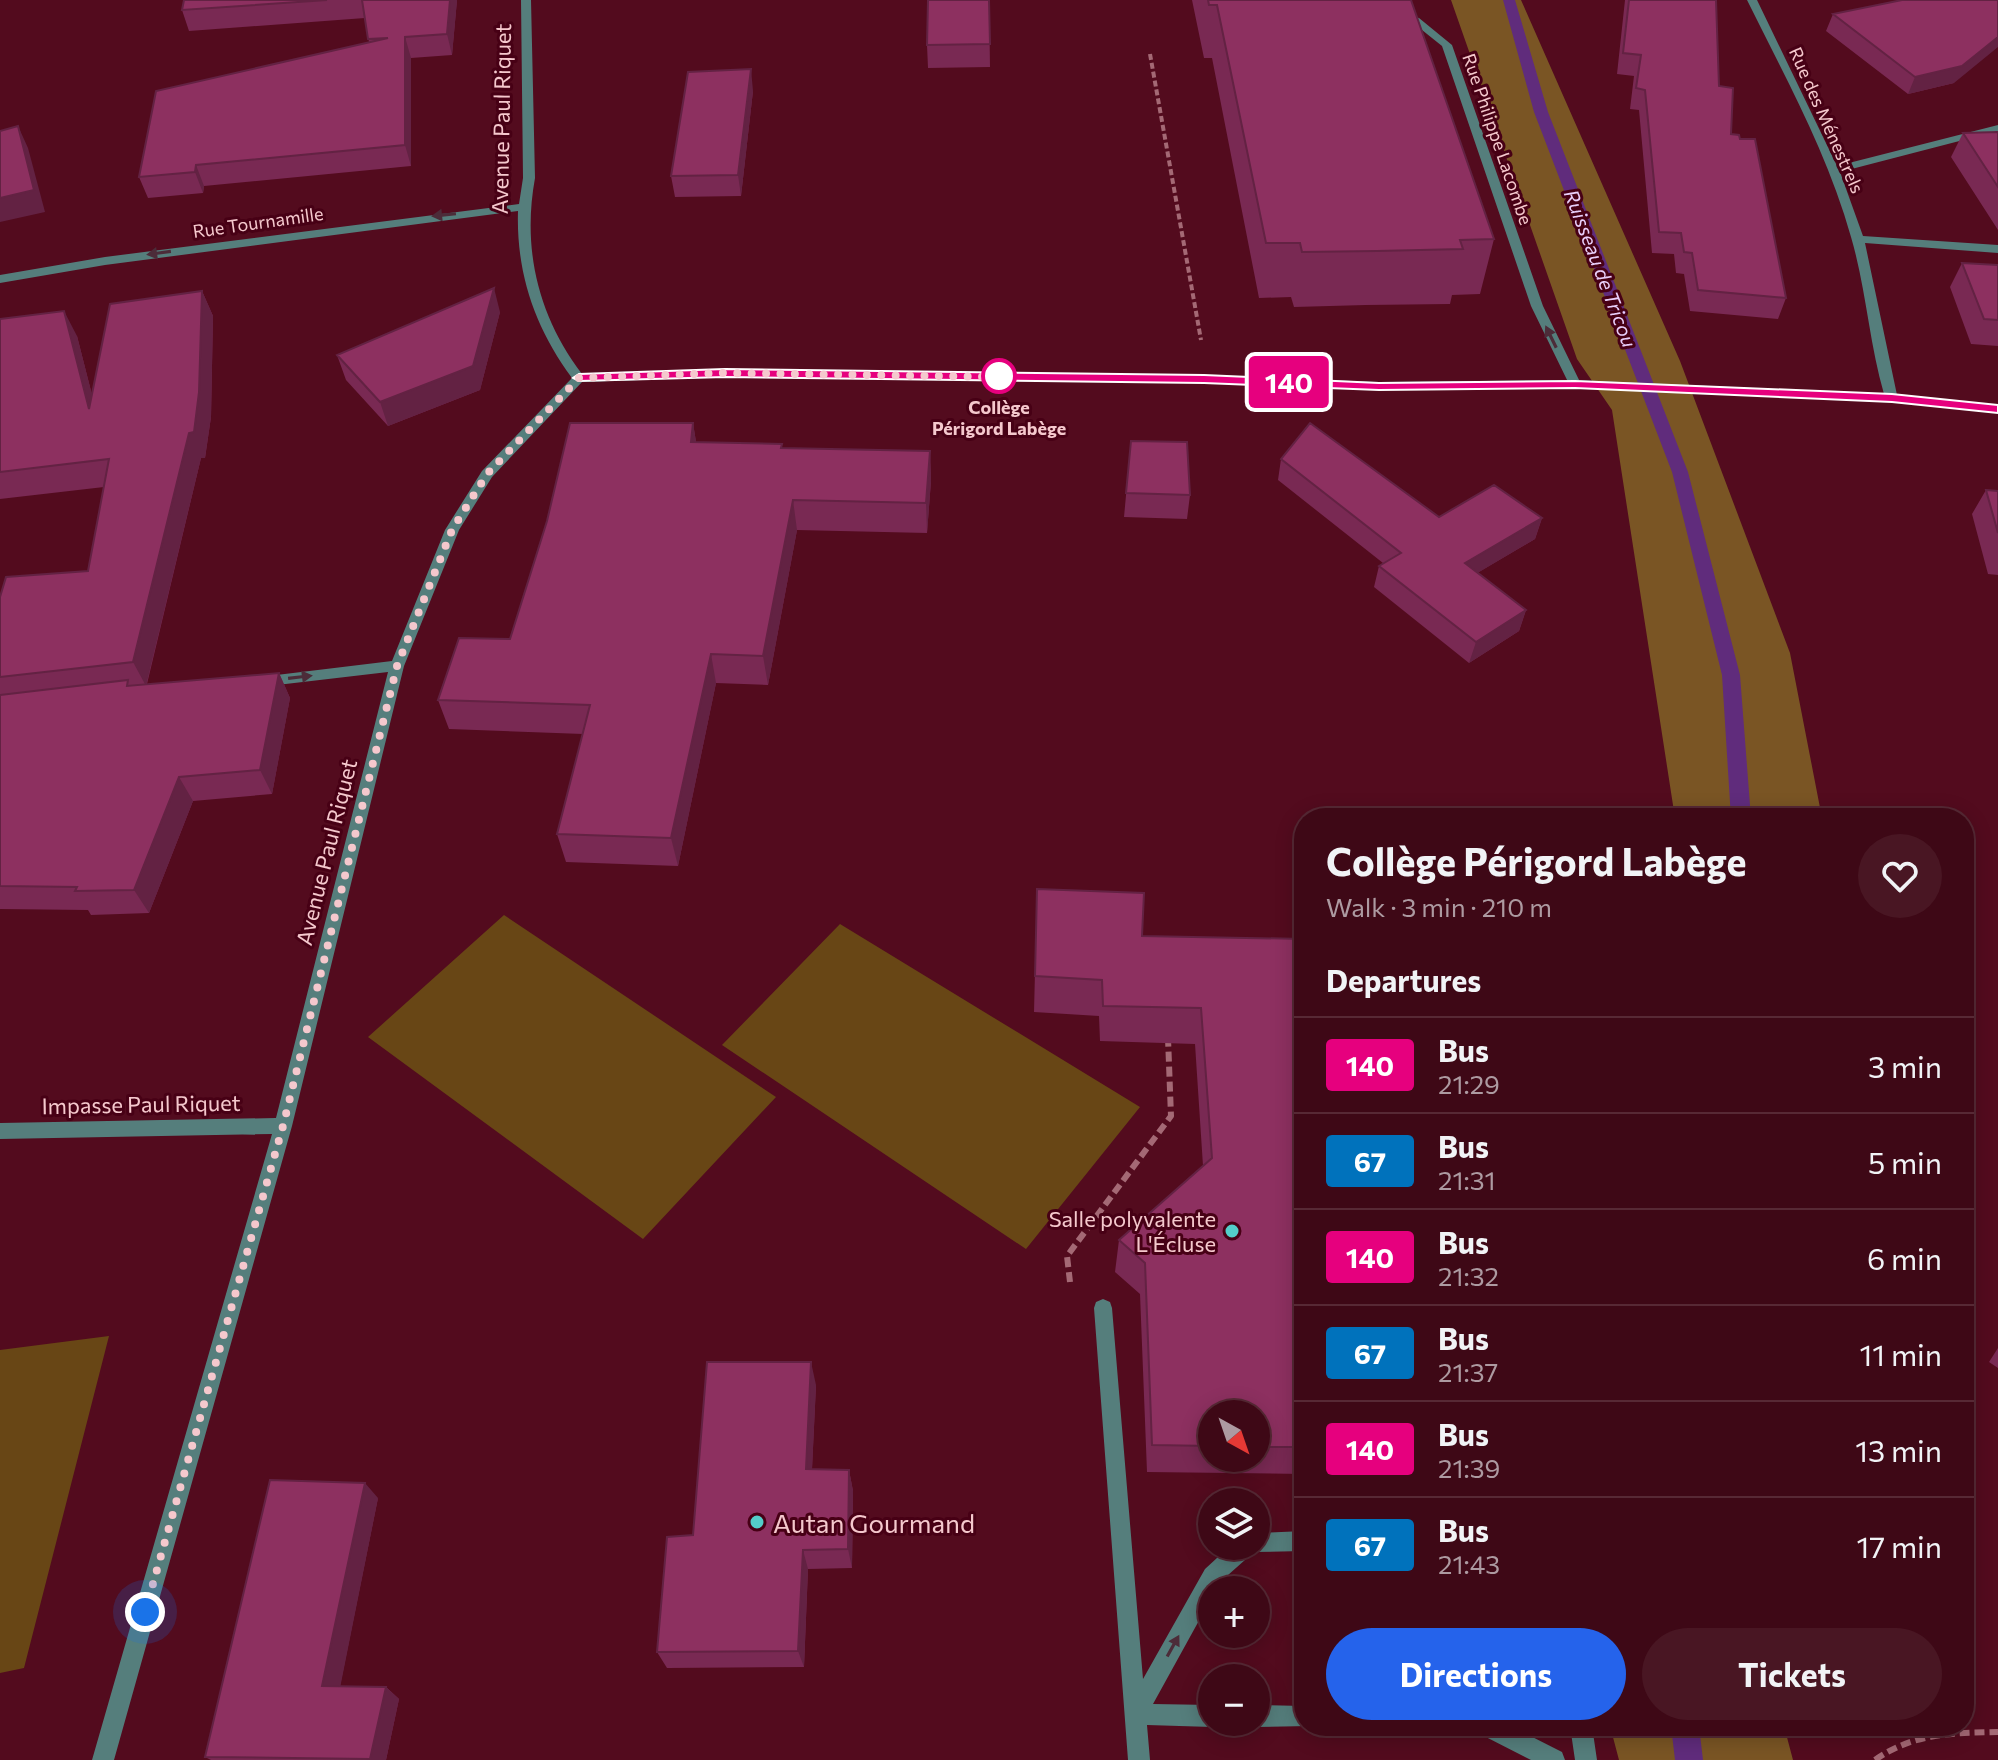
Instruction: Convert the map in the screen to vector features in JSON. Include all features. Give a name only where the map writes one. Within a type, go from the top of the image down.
[{"type":"street","name":"Avenue Paul Riquet","points":[[103,1760],[283,1126],[397,666],[430,578],[459,519],[487,474],[579,378],[561,357],[539,311],[528,262],[522,207],[529,178],[526,0]]},
{"type":"street","name":"Rue des Ménestrels","points":[[1752,0],[1835,170],[1858,239],[1880,364],[1892,398]]},
{"type":"street","name":"Rue Philippe Lacombe","points":[[1390,14],[1415,20],[1447,45],[1537,306],[1575,384]]},
{"type":"street","points":[[1835,170],[1998,128]]},
{"type":"street","name":"Rue Tournamille","points":[[0,279],[120,258],[522,207]]},
{"type":"street","points":[[1858,239],[1998,249]]},
{"type":"street","points":[[579,378],[725,373],[1204,379],[1379,386],[1575,384],[1892,398],[1998,409]]},
{"type":"street","points":[[248,683],[397,666]]},
{"type":"street","name":"Impasse Paul Riquet","points":[[0,1131],[283,1126]]},
{"type":"street","points":[[1103,1308],[1139,1760]]},
{"type":"street","points":[[1270,1542],[1294,1541]]},
{"type":"street","points":[[1135,1714],[1212,1576],[1230,1560]]},
{"type":"street","points":[[1135,1714],[1198,1716]]},
{"type":"street","points":[[1270,1716],[1294,1717]]},
{"type":"street","points":[[1507,1736],[1554,1760]]},
{"type":"street","points":[[1582,1736],[1586,1760]]},
{"type":"path","points":[[1150,54],[1202,343]]},
{"type":"path","points":[[1071,1294],[1067,1256],[1171,1116],[1168,1024]]},
{"type":"path","points":[[1974,1732],[1998,1732]]},
{"type":"path","points":[[1875,1760],[1888,1750],[1925,1736]]},
{"type":"shaded area","points":[[1451,0],[1521,0],[1680,361],[1790,653],[1820,808],[1673,808],[1612,410],[1577,359]]},
{"type":"shaded area","points":[[504,915],[776,1097],[643,1239],[368,1037]]},
{"type":"shaded area","points":[[840,924],[1140,1107],[1026,1249],[722,1045]]},
{"type":"shaded area","points":[[109,1336],[24,1668],[0,1673],[0,1350]]},
{"type":"shaded area","points":[[1613,1736],[1787,1736],[1793,1760],[1619,1760]]},
{"type":"building","points":[[184,0],[327,0],[182,10]]},
{"type":"building","points":[[362,0],[450,0],[447,34],[405,37],[405,145],[196,165],[195,172],[139,177],[156,91],[388,38],[368,39]]},
{"type":"building","points":[[928,0],[989,0],[990,44],[927,45]]},
{"type":"building","points":[[1208,0],[1411,0],[1494,239],[1460,240],[1463,249],[1377,251],[1302,252],[1300,243],[1266,243],[1217,5],[1209,5]]},
{"type":"building","points":[[1629,0],[1716,0],[1719,86],[1733,88],[1731,134],[1739,135],[1740,139],[1755,139],[1786,298],[1698,290],[1692,253],[1684,252],[1681,233],[1659,232],[1645,90],[1636,88],[1641,55],[1623,53]]},
{"type":"building","points":[[1902,0],[1998,0],[1998,37],[1962,66],[1915,77],[1833,14]]},
{"type":"building","points":[[751,69],[738,175],[671,176],[688,72]]},
{"type":"building","points":[[18,126],[34,190],[0,198],[0,131]]},
{"type":"building","points":[[1998,132],[1998,187],[1963,133]]},
{"type":"building","points":[[1962,263],[1998,265],[1998,320],[1984,319]]},
{"type":"building","points":[[494,288],[473,366],[380,402],[337,355]]},
{"type":"building","points":[[202,291],[199,392],[194,432],[189,433],[133,662],[0,677],[0,597],[6,577],[88,571],[109,459],[0,472],[0,319],[64,311],[89,409],[110,304]]},
{"type":"building","points":[[570,423],[693,423],[691,442],[782,444],[781,448],[930,451],[926,503],[793,500],[763,656],[711,654],[671,838],[557,834],[590,705],[438,700],[459,638],[510,639],[547,521]]},
{"type":"building","points":[[1310,423],[1439,517],[1494,485],[1542,518],[1465,563],[1526,610],[1476,642],[1379,566],[1401,553],[1281,459]]},
{"type":"building","points":[[1131,441],[1187,442],[1190,495],[1126,493]]},
{"type":"building","points":[[1986,490],[1998,491],[1998,533]]},
{"type":"building","points":[[279,673],[260,770],[179,777],[134,890],[75,891],[77,887],[0,886],[0,695],[128,680],[127,686]]},
{"type":"building","name":"Salle polyvalente L'Écluse","points":[[1037,889],[1144,893],[1142,936],[1294,939],[1294,1447],[1270,1447],[1270,1400],[1198,1400],[1198,1446],[1152,1445],[1145,1263],[1119,1240],[1212,1158],[1201,1008],[1103,1006],[1102,980],[1035,976]]},
{"type":"building","name":"Autan Gourmand","points":[[707,1362],[811,1362],[806,1469],[849,1470],[848,1549],[803,1550],[798,1651],[657,1652],[667,1537],[693,1535]]},
{"type":"building","points":[[270,1480],[365,1483],[322,1686],[386,1687],[370,1759],[205,1757]]},
{"type":"waterway","name":"Ruisseau de Tricou","points":[[1509,0],[1541,112],[1680,472],[1731,675],[1740,808]]},
{"type":"waterway","name":"Ruisseau de Tricou","points":[[1686,1736],[1689,1760]]},
{"type":"bus line","name":"140","points":[[579,378],[725,373],[1204,379],[1379,386],[1575,384],[1892,398],[1998,409]]},
{"type":"place","name":"Collège Périgord Labège","points":[[999,376]]},
{"type":"place","name":"Salle polyvalente L'Écluse","points":[[1232,1231]]},
{"type":"place","name":"Autan Gourmand","points":[[757,1522]]},
{"type":"route","points":[[145,1612],[283,1126],[397,666],[452,530],[487,474],[579,378],[725,373],[1007,377],[999,376]]}]
